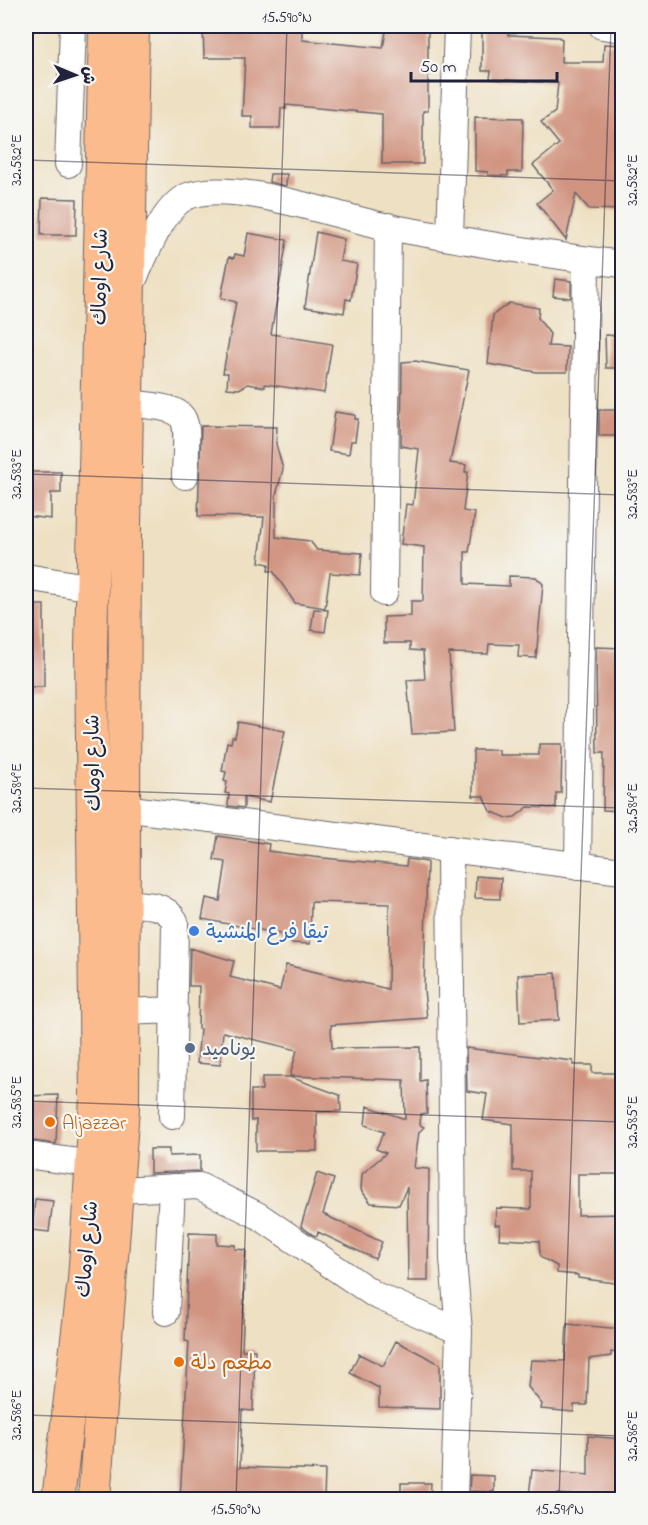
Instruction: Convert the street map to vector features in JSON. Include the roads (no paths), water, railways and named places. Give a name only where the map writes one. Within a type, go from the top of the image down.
[{"type":"main road","name":"شارع اوماك","points":[[58,1500],[84,1280],[96,1098],[91,648],[105,26]]},
{"type":"main road","name":"شارع اوماك","points":[[94,1500],[123,1108],[124,647],[133,26]]},
{"type":"main road","points":[[91,648],[124,647]]},
{"type":"street","points":[[68,164],[73,26]]},
{"type":"street","points":[[450,236],[457,26]]},
{"type":"street","points":[[602,26],[622,29]]},
{"type":"street","points":[[72,75],[104,76]]},
{"type":"street","points":[[130,287],[167,213],[186,196],[210,190],[248,194],[388,226],[586,260],[622,264]]},
{"type":"street","points":[[384,593],[388,226]]},
{"type":"street","points":[[578,866],[586,260]]},
{"type":"street","points":[[127,403],[172,408],[182,414],[186,423],[185,476]]},
{"type":"street","points":[[26,577],[93,588]]},
{"type":"street","points":[[123,808],[622,872]]},
{"type":"street","points":[[450,849],[453,1259],[459,1330],[454,1500]]},
{"type":"street","points":[[123,904],[160,906],[170,912],[175,921],[172,1116]]},
{"type":"street","points":[[123,1012],[175,1010]]},
{"type":"street","points":[[26,1155],[93,1164]]},
{"type":"street","points":[[118,1190],[199,1186],[259,1216],[375,1295],[459,1330]]},
{"type":"street","points":[[166,1312],[172,1187]]},
{"type":"place","name":"تيقا فرع المنشية","points":[[194,931]]},
{"type":"place","name":"يوناميد","points":[[190,1048]]},
{"type":"place","name":"Aljazzar","points":[[50,1122]]},
{"type":"place","name":"مطعم دلة","points":[[179,1362]]}]
